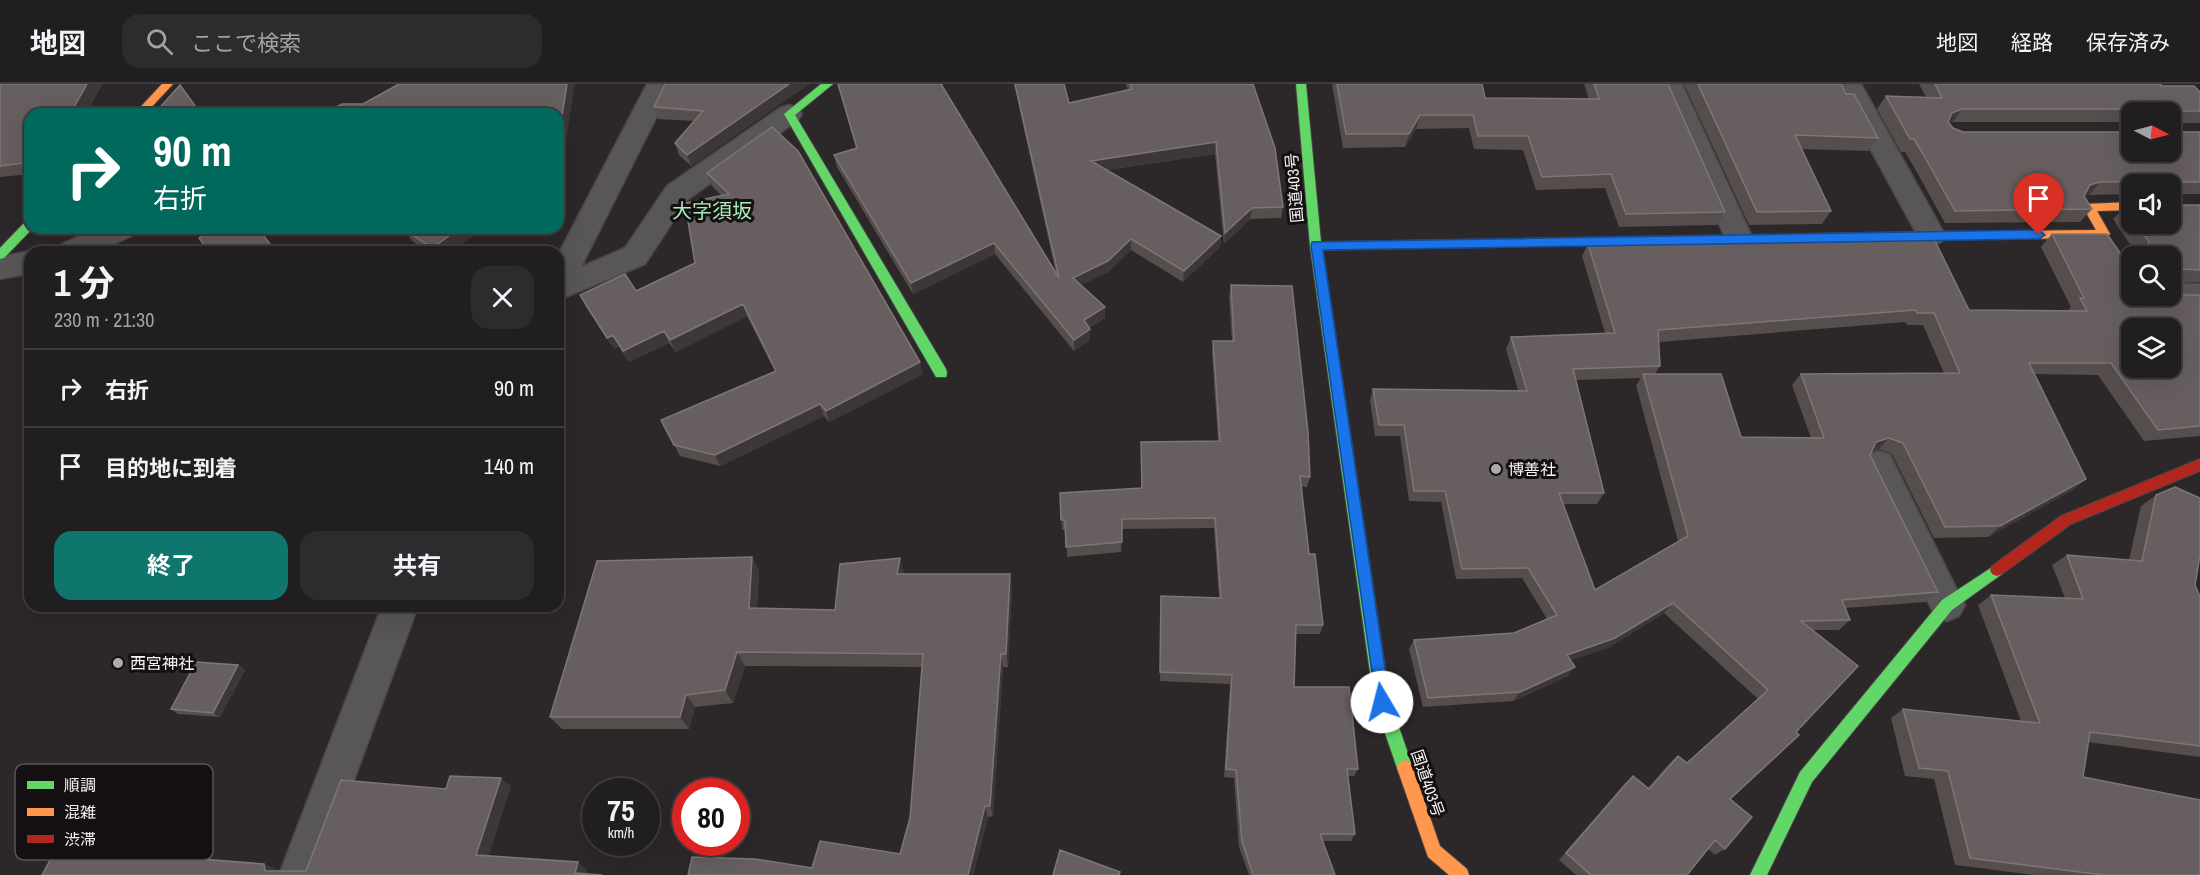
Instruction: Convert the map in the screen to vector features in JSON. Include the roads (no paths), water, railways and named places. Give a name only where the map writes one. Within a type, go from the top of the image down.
[{"type":"main road","points":[[144,108],[168,84]]},
{"type":"main road","name":"国道403号","points":[[1301,84],[1317,246],[1382,702],[1434,851],[1461,875]]},
{"type":"main road","points":[[831,85],[789,114],[940,373]]},
{"type":"main road","points":[[1317,246],[1738,237],[2104,234],[2089,207],[2121,206]]},
{"type":"main road","points":[[0,255],[24,230]]},
{"type":"main road","points":[[1758,875],[1806,777],[1947,605],[2066,520],[2200,465]]},
{"type":"street","points":[[564,271],[660,84]]},
{"type":"street","points":[[1669,84],[1738,237]]},
{"type":"street","points":[[1848,84],[1931,235]]},
{"type":"street","points":[[564,286],[635,256],[677,194],[789,114]]},
{"type":"street","points":[[85,246],[110,234]]},
{"type":"street","points":[[2104,234],[2120,259]]},
{"type":"street","points":[[0,268],[24,263]]},
{"type":"street","points":[[2181,294],[2200,295]]},
{"type":"street","points":[[1878,465],[1947,605]]},
{"type":"street","points":[[298,875],[398,612]]},
{"type":"place","name":"博善社","points":[[1496,469]]},
{"type":"place","name":"西宮神社","points":[[118,663]]},
{"type":"district","name":"大字須坂","points":[[712,210]]}]
